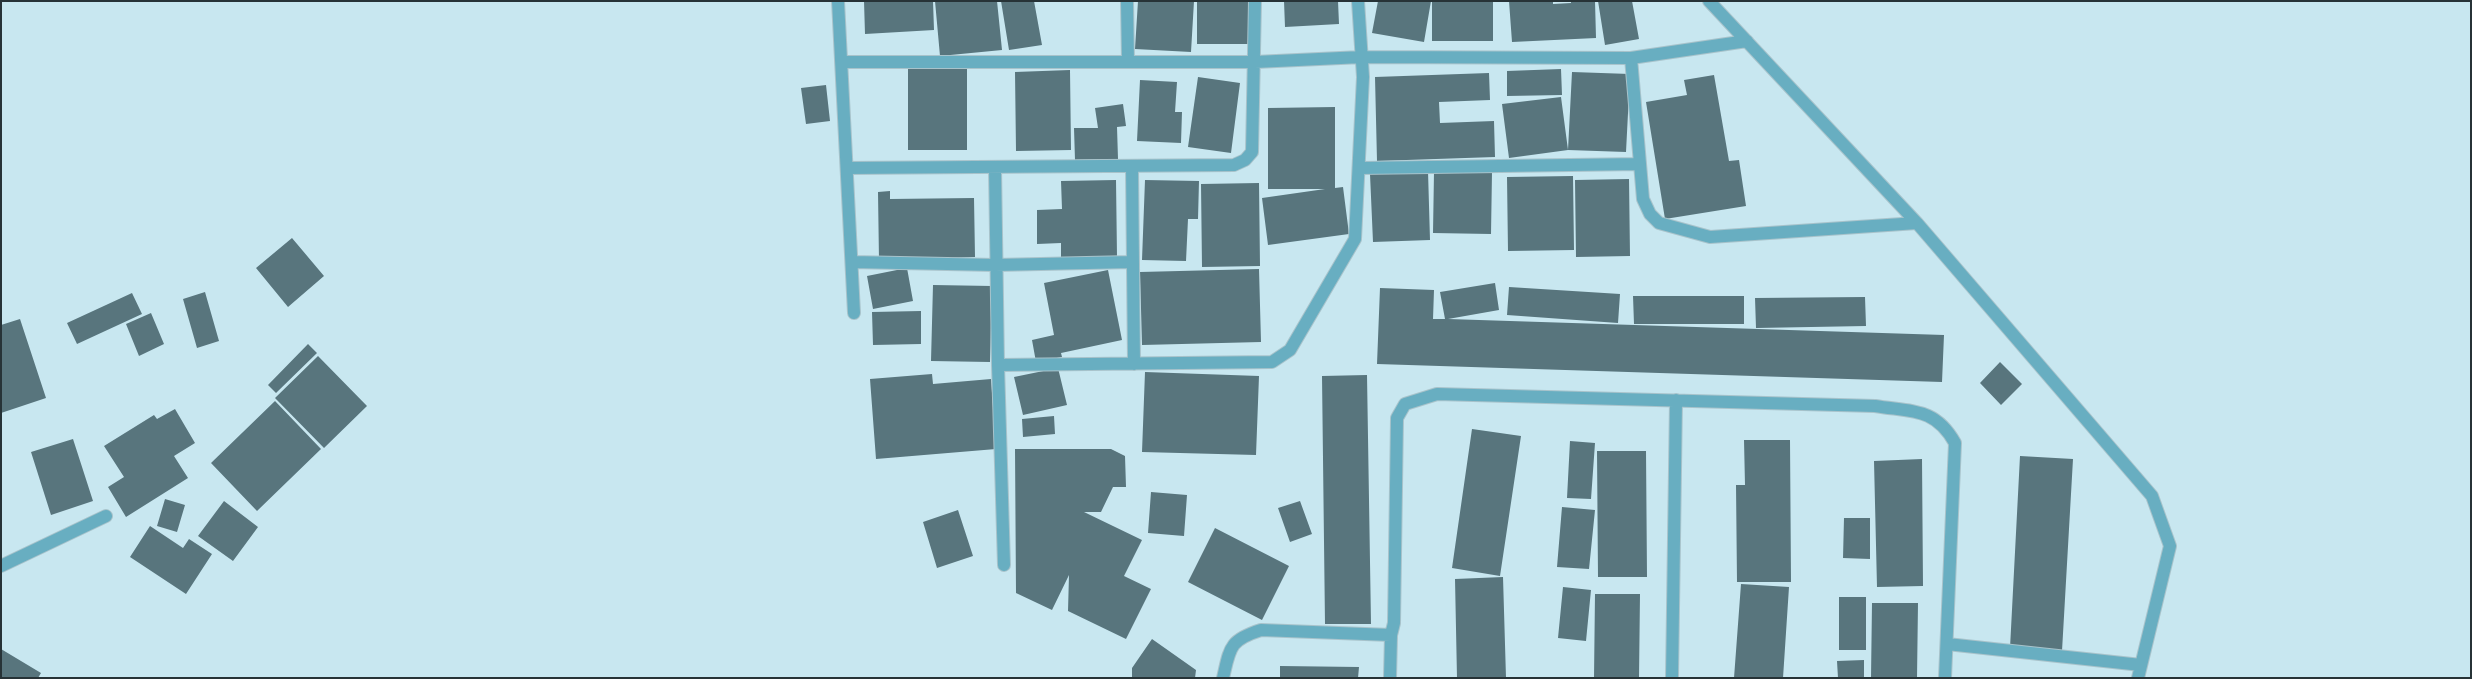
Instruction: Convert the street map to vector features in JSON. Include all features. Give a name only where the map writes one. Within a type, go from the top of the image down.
[{"type":"street","points":[[838,1],[854,313]]},
{"type":"street","points":[[1127,1],[1128,62]]},
{"type":"street","points":[[847,168],[1234,165],[1245,160],[1252,152],[1255,62],[1255,1]]},
{"type":"street","points":[[998,365],[1272,362],[1290,350],[1355,239],[1360,168],[1362,57],[1358,1]]},
{"type":"street","points":[[1709,1],[1917,223],[2152,496],[2170,546],[2159,601],[2138,678]]},
{"type":"street","points":[[842,62],[1255,62],[1362,57],[1631,58],[1747,41]]},
{"type":"street","points":[[1631,58],[1643,199],[1650,214],[1659,223],[1710,237],[1917,223]]},
{"type":"street","points":[[1360,168],[1640,164]]},
{"type":"street","points":[[1132,166],[1134,364]]},
{"type":"street","points":[[995,167],[995,265],[1004,565]]},
{"type":"street","points":[[852,262],[995,265],[1132,262]]},
{"type":"street","points":[[1390,678],[1391,635],[1394,623],[1398,418],[1405,404],[1436,394],[1875,406],[1930,415],[1947,429],[1955,443],[1945,678]]},
{"type":"street","points":[[1672,678],[1676,400]]},
{"type":"street","points":[[1,566],[106,516]]},
{"type":"street","points":[[1224,678],[1230,648],[1244,635],[1261,630],[1391,635]]},
{"type":"street","points":[[1947,644],[2141,664]]},
{"type":"building","points":[[864,1],[933,1],[934,30],[865,34]]},
{"type":"building","points":[[935,1],[997,1],[1002,50],[940,56]]},
{"type":"building","points":[[1001,1],[1034,1],[1042,45],[1009,50]]},
{"type":"building","points":[[1138,1],[1194,1],[1191,52],[1135,49]]},
{"type":"building","points":[[1197,1],[1251,1],[1252,44],[1197,44]]},
{"type":"building","points":[[1284,1],[1338,1],[1339,24],[1285,27]]},
{"type":"building","points":[[1378,1],[1431,1],[1424,42],[1372,33]]},
{"type":"building","points":[[1432,1],[1493,1],[1493,41],[1432,41]]},
{"type":"building","points":[[1509,1],[1553,1],[1553,4],[1571,3],[1571,1],[1595,1],[1596,38],[1512,42]]},
{"type":"building","points":[[1598,1],[1632,1],[1639,39],[1605,45]]},
{"type":"building","points":[[967,64],[967,150],[908,150],[908,65]]},
{"type":"building","points":[[1561,69],[1562,95],[1507,96],[1507,71]]},
{"type":"building","points":[[1070,70],[1071,150],[1016,151],[1015,72]]},
{"type":"building","points":[[1572,72],[1630,74],[1626,152],[1568,150]]},
{"type":"building","points":[[1489,73],[1490,100],[1439,102],[1440,123],[1494,121],[1495,157],[1377,161],[1375,77]]},
{"type":"building","points":[[1714,75],[1729,161],[1739,160],[1746,206],[1665,219],[1646,102],[1687,95],[1684,80]]},
{"type":"building","points":[[1198,77],[1240,83],[1231,153],[1188,147]]},
{"type":"building","points":[[1140,80],[1177,82],[1175,112],[1182,112],[1181,143],[1137,141]]},
{"type":"building","points":[[826,85],[830,121],[806,124],[801,88]]},
{"type":"building","points":[[1561,97],[1568,150],[1509,158],[1502,104]]},
{"type":"building","points":[[1123,104],[1126,126],[1117,127],[1118,159],[1075,160],[1074,128],[1098,128],[1095,108]]},
{"type":"building","points":[[1335,107],[1335,188],[1343,187],[1349,234],[1268,245],[1262,198],[1325,189],[1268,189],[1268,108]]},
{"type":"building","points":[[1428,171],[1430,240],[1373,242],[1370,174]]},
{"type":"building","points":[[1434,172],[1492,172],[1491,234],[1433,233]]},
{"type":"building","points":[[1573,176],[1574,250],[1508,251],[1507,177]]},
{"type":"building","points":[[1629,179],[1630,256],[1576,257],[1575,180]]},
{"type":"building","points":[[1116,180],[1117,257],[1061,259],[1061,243],[1037,244],[1037,210],[1062,209],[1061,181]]},
{"type":"building","points":[[1145,180],[1199,181],[1198,219],[1188,219],[1186,261],[1142,260]]},
{"type":"building","points":[[1259,183],[1260,266],[1202,267],[1201,184]]},
{"type":"building","points":[[890,191],[890,199],[974,198],[975,257],[879,261],[878,192]]},
{"type":"building","points":[[292,238],[324,276],[288,307],[256,268]]},
{"type":"building","points":[[907,268],[913,301],[873,309],[867,276]]},
{"type":"building","points":[[1259,269],[1261,342],[1142,345],[1140,272]]},
{"type":"building","points":[[1108,270],[1122,340],[1061,353],[1062,357],[1036,362],[1032,340],[1054,335],[1044,283]]},
{"type":"building","points":[[1495,283],[1499,310],[1448,319],[1944,335],[1942,382],[1377,364],[1380,288],[1434,290],[1433,319],[1445,319],[1440,292]]},
{"type":"building","points":[[933,285],[992,286],[990,362],[931,361]]},
{"type":"building","points":[[1509,287],[1620,294],[1618,323],[1507,315]]},
{"type":"building","points":[[205,292],[219,341],[197,348],[183,299]]},
{"type":"building","points":[[132,293],[142,314],[77,344],[67,323]]},
{"type":"building","points":[[1633,296],[1744,296],[1744,324],[1634,324]]},
{"type":"building","points":[[1865,297],[1866,326],[1756,328],[1755,298]]},
{"type":"building","points":[[921,311],[921,344],[873,345],[872,312]]},
{"type":"building","points":[[151,313],[164,344],[139,356],[126,324]]},
{"type":"building","points":[[20,319],[46,398],[1,413],[1,325]]},
{"type":"building","points":[[308,344],[317,353],[276,393],[268,385]]},
{"type":"building","points":[[318,356],[367,406],[324,448],[275,398]]},
{"type":"building","points":[[2000,362],[2022,384],[2001,405],[1980,383]]},
{"type":"building","points":[[1058,368],[1067,405],[1023,415],[1014,377]]},
{"type":"building","points":[[1145,372],[1259,376],[1256,455],[1142,452]]},
{"type":"building","points":[[932,374],[933,384],[991,379],[996,449],[876,459],[870,379]]},
{"type":"building","points":[[1367,375],[1371,624],[1325,624],[1322,376]]},
{"type":"building","points":[[275,401],[321,449],[257,511],[211,463]]},
{"type":"building","points":[[175,409],[195,443],[174,456],[188,478],[126,517],[108,487],[124,477],[104,446],[154,415],[157,419]]},
{"type":"building","points":[[1054,416],[1055,434],[1023,437],[1022,419]]},
{"type":"building","points":[[1472,429],[1521,436],[1500,576],[1452,568]]},
{"type":"building","points":[[73,439],[93,501],[51,515],[31,452]]},
{"type":"building","points":[[1744,440],[1790,440],[1791,582],[1737,582],[1736,485],[1745,485]]},
{"type":"building","points":[[1570,441],[1595,443],[1591,499],[1567,498]]},
{"type":"building","points":[[1015,449],[1111,449],[1125,456],[1126,487],[1113,487],[1101,512],[1084,512],[1142,540],[1124,576],[1151,589],[1126,639],[1068,611],[1069,575],[1052,610],[1016,593]]},
{"type":"building","points":[[1597,451],[1646,451],[1647,577],[1598,577]]},
{"type":"building","points":[[2020,456],[2073,459],[2062,651],[2010,648]]},
{"type":"building","points":[[1922,459],[1923,586],[1877,587],[1874,461]]},
{"type":"building","points":[[1151,492],[1187,495],[1184,536],[1148,533]]},
{"type":"building","points":[[165,499],[185,505],[177,532],[157,526]]},
{"type":"building","points":[[224,501],[258,527],[233,561],[198,536]]},
{"type":"building","points":[[1300,501],[1312,534],[1290,542],[1278,508]]},
{"type":"building","points":[[1562,507],[1595,510],[1589,569],[1557,567]]},
{"type":"building","points":[[958,510],[973,556],[937,568],[923,522]]},
{"type":"building","points":[[1844,518],[1870,518],[1870,559],[1843,558]]},
{"type":"building","points":[[150,526],[183,548],[189,539],[212,554],[186,594],[130,557]]},
{"type":"building","points":[[1215,528],[1289,566],[1262,620],[1188,582]]},
{"type":"building","points":[[1503,577],[1506,678],[1457,678],[1455,579]]},
{"type":"building","points":[[1741,584],[1789,587],[1783,678],[1734,678]]},
{"type":"building","points":[[1563,587],[1591,590],[1586,641],[1558,638]]},
{"type":"building","points":[[1595,594],[1640,594],[1639,678],[1594,678]]},
{"type":"building","points":[[1839,597],[1866,597],[1866,650],[1839,650]]},
{"type":"building","points":[[1872,603],[1918,603],[1917,678],[1871,678]]},
{"type":"building","points":[[1152,639],[1196,670],[1195,678],[1132,678],[1132,668]]},
{"type":"building","points":[[1,649],[41,673],[38,678],[1,678]]},
{"type":"building","points":[[1864,660],[1864,678],[1838,678],[1837,661]]},
{"type":"building","points":[[1280,666],[1359,667],[1358,678],[1280,678]]}]
